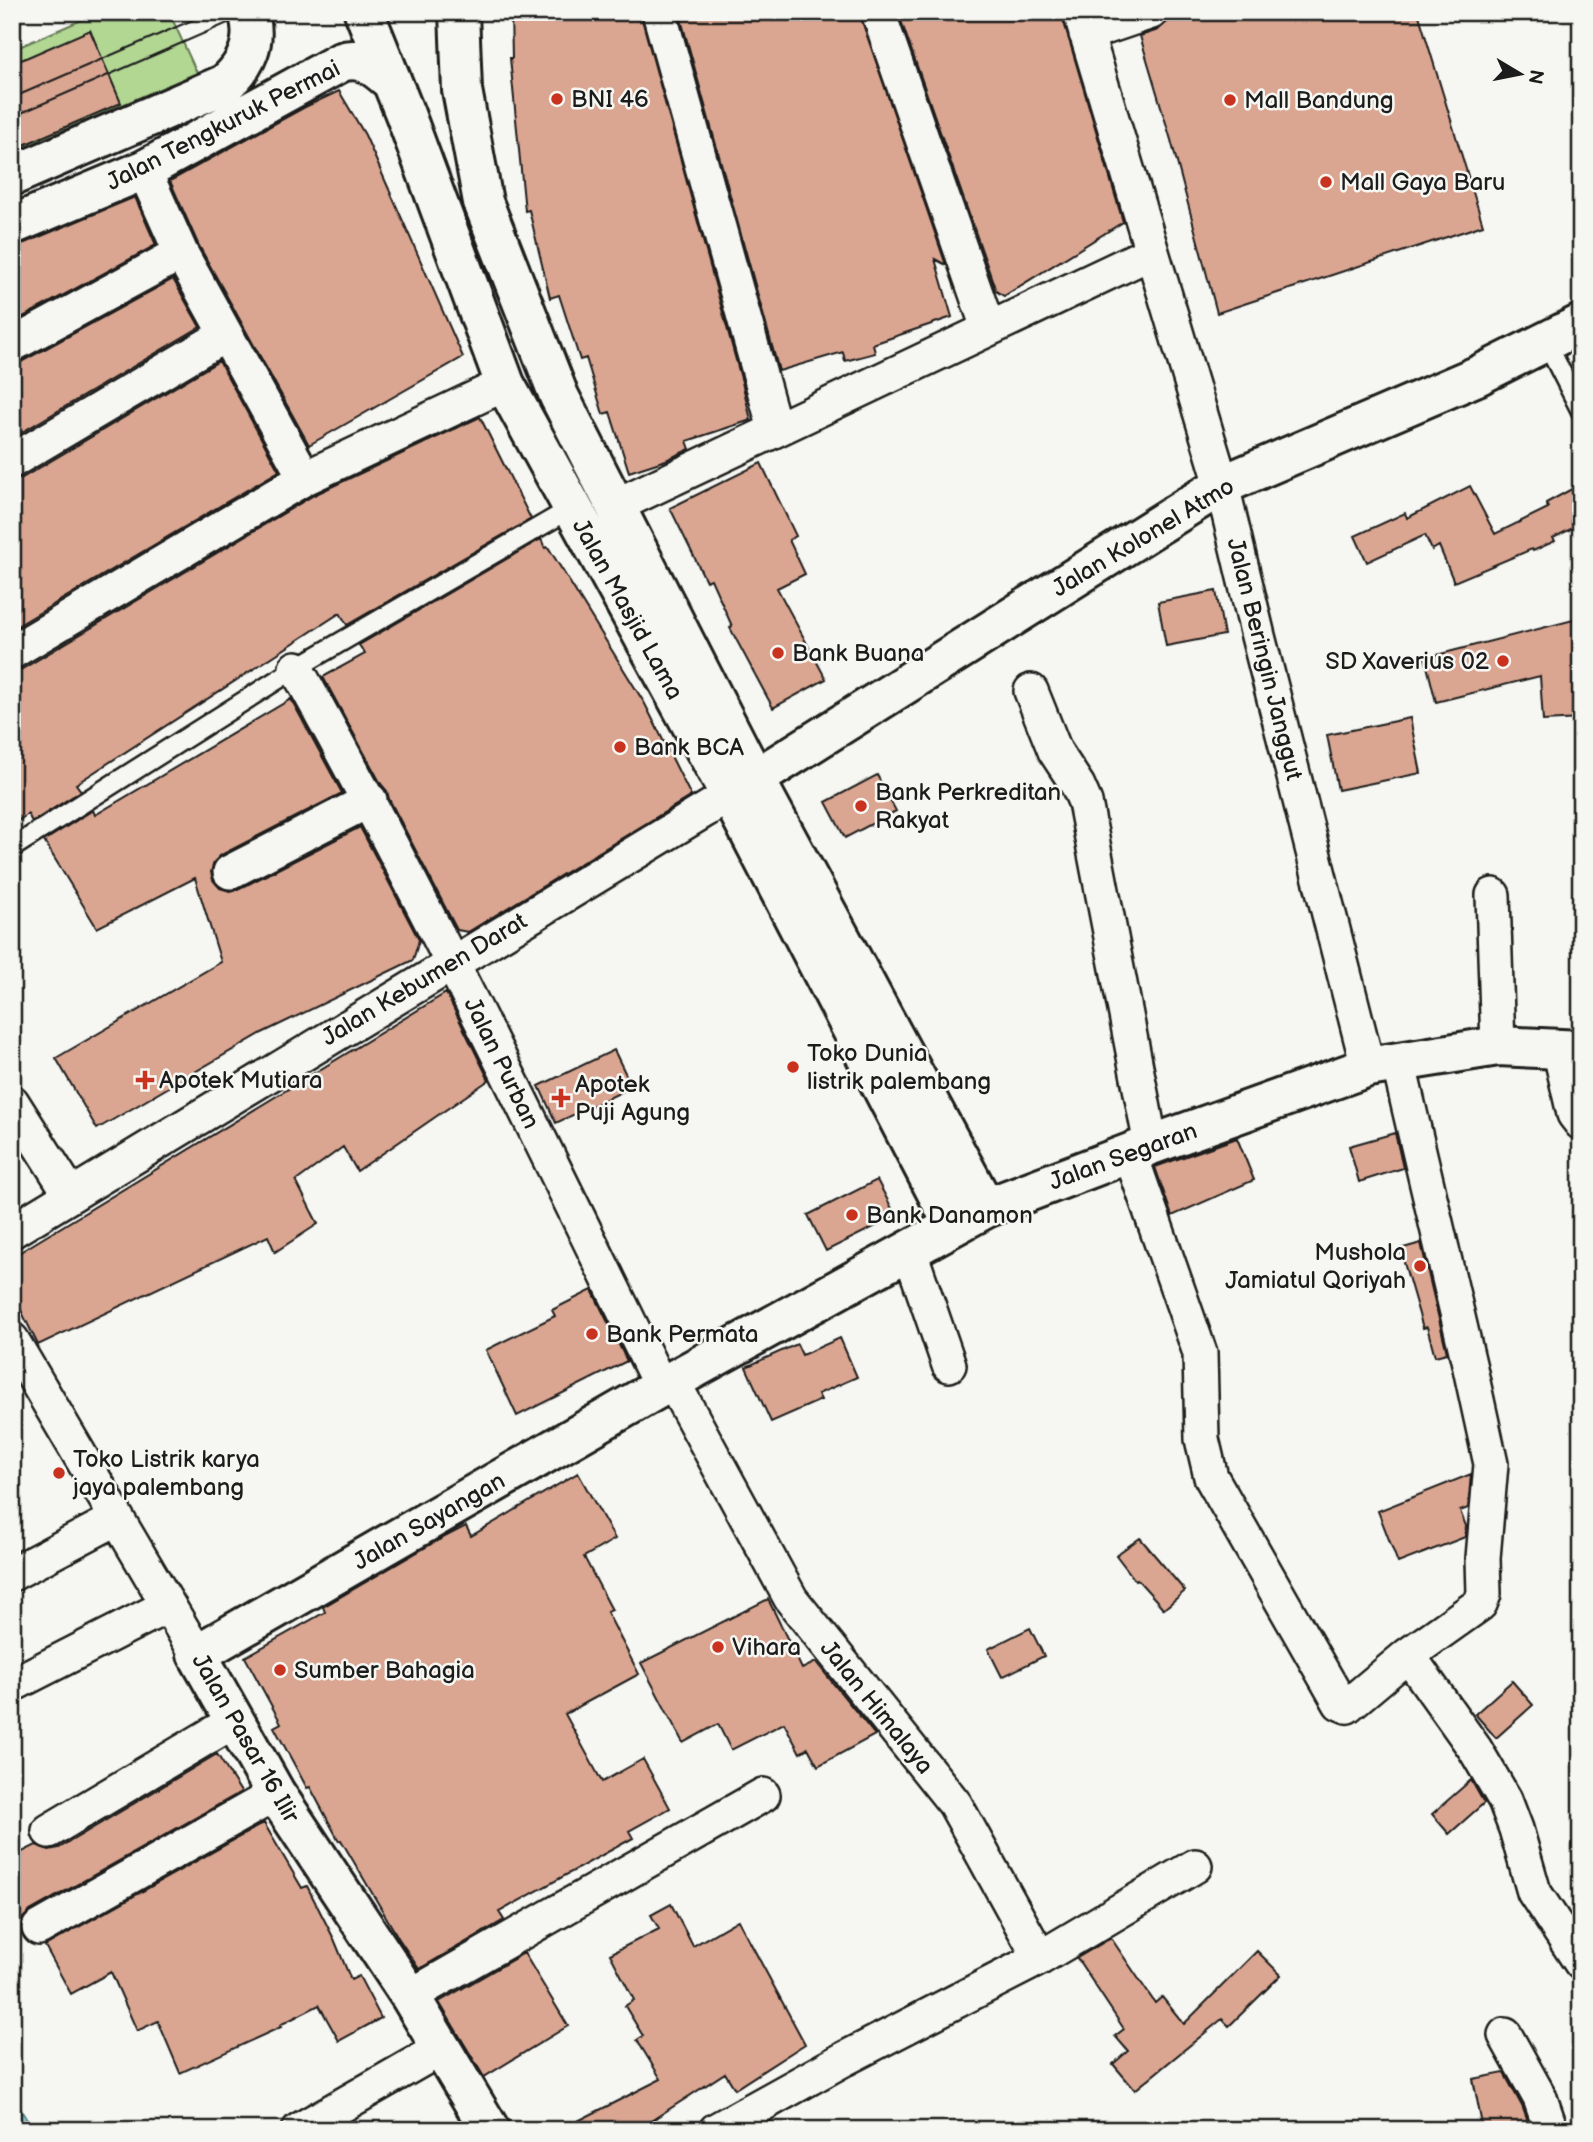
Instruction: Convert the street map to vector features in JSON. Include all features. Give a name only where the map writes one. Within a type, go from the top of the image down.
[{"type":"main road","name":"Jalan Tengkuruk Permai","points":[[12,176],[216,88],[239,72],[247,60],[251,41],[248,12]]},
{"type":"main road","name":"Jalan Masjid Lama","points":[[364,12],[505,384],[572,508],[742,787],[969,1216]]},
{"type":"main road","points":[[459,12],[462,90],[483,202],[559,396],[615,506],[742,787]]},
{"type":"main road","name":"Jalan Tengkuruk Permai","points":[[12,225],[144,170],[352,59],[373,67],[392,82]]},
{"type":"main road","points":[[239,72],[255,110]]},
{"type":"main road","points":[[421,157],[472,141]]},
{"type":"main road","name":"Jalan Kolonel Atmo","points":[[742,787],[1222,485],[1477,376],[1581,324]]},
{"type":"main road","name":"Jalan Segaran","points":[[667,1384],[969,1216],[1140,1149],[1383,1064],[1498,1046],[1570,1049]]},
{"type":"main road","name":"Jalan Sayangan","points":[[197,1654],[667,1384]]},
{"type":"main road","name":"Jalan Pasar 16 Ilir","points":[[197,1654],[276,1794],[411,1996],[490,2130]]},
{"type":"street","points":[[659,12],[775,429]]},
{"type":"street","points":[[878,12],[988,328]]},
{"type":"street","points":[[1083,23],[1151,12]]},
{"type":"street","name":"Jalan Beringin Janggut","points":[[1083,23],[1222,485],[1258,636],[1471,1368],[1491,1464],[1483,1558],[1483,1600],[1408,1655]]},
{"type":"street","points":[[144,170],[181,253],[305,478]]},
{"type":"street","points":[[615,506],[1152,251]]},
{"type":"street","points":[[12,345],[181,253]]},
{"type":"street","points":[[12,461],[225,335]]},
{"type":"street","points":[[12,652],[305,478],[505,384]]},
{"type":"street","name":"Jalan Purban","points":[[296,668],[370,800],[667,1384]]},
{"type":"street","points":[[1031,691],[1055,751],[1079,786],[1085,802],[1140,1149],[1200,1353],[1202,1439],[1211,1477],[1340,1703],[1347,1706],[1408,1655],[1475,1749],[1510,1815],[1534,1892],[1581,1963]]},
{"type":"street","name":"Jalan Kebumen Darat","points":[[12,1231],[742,787]]},
{"type":"street","points":[[230,872],[370,800]]},
{"type":"street","points":[[1493,895],[1498,1046]]},
{"type":"street","points":[[1570,1049],[1574,1114],[1581,1123]]},
{"type":"street","points":[[12,1102],[71,1195]]},
{"type":"street","points":[[909,1249],[949,1365]]},
{"type":"street","name":"Jalan Pasar 16 Ilir","points":[[12,1340],[197,1654]]},
{"type":"street","name":"Jalan Himalaya","points":[[667,1384],[790,1599],[955,1804],[1040,1958]]},
{"type":"street","points":[[12,1574],[116,1519]]},
{"type":"street","points":[[12,1685],[167,1605]]},
{"type":"street","points":[[49,1831],[236,1720]]},
{"type":"street","points":[[39,1928],[276,1794]]},
{"type":"street","points":[[411,1996],[763,1795]]},
{"type":"street","points":[[716,2130],[844,2059],[1040,1958],[1195,1866]]},
{"type":"street","points":[[1505,2035],[1541,2098],[1551,2130]]},
{"type":"street","points":[[299,2130],[442,2048]]},
{"type":"lane","points":[[1546,342],[1581,411]]},
{"type":"lane","points":[[12,848],[296,668],[572,508]]},
{"type":"green space","points":[[100,12],[169,12],[197,73],[12,152],[12,50]]},
{"type":"water","points":[[12,2095],[33,2130],[12,2130]]},
{"type":"building","points":[[511,12],[640,12],[742,382],[751,420],[687,441],[690,449],[629,472],[610,412],[603,414],[586,358],[580,360],[559,295],[550,298],[529,210],[525,211],[510,58]]},
{"type":"building","points":[[679,12],[859,12],[946,265],[935,259],[952,317],[873,344],[875,353],[845,361],[843,352],[779,371]]},
{"type":"building","points":[[898,12],[1061,12],[1123,222],[1004,296],[996,291]]},
{"type":"building","name":"Mall Gaya Baru","points":[[1197,12],[1418,12],[1483,225],[1217,313],[1140,36],[1158,30],[1167,22]]},
{"type":"building","points":[[90,30],[121,103],[12,150],[12,64]]},
{"type":"building","points":[[339,91],[365,135],[463,357],[309,445],[198,244],[170,181]]},
{"type":"building","points":[[135,197],[156,245],[12,323],[12,246]]},
{"type":"building","points":[[173,279],[200,327],[12,438],[12,364],[21,362]]},
{"type":"building","points":[[219,361],[279,471],[12,629],[12,480],[22,478]]},
{"type":"building","points":[[480,417],[531,519],[347,625],[340,613],[76,784],[81,791],[32,822],[28,814],[12,825],[12,671],[22,669],[314,495]]},
{"type":"building","points":[[761,463],[796,536],[789,540],[805,574],[777,588],[826,679],[773,708],[730,628],[732,626],[711,579],[706,581],[670,508]]},
{"type":"building","points":[[1581,484],[1581,524],[1553,538],[1555,541],[1454,582],[1439,546],[1432,550],[1425,535],[1367,562],[1355,536],[1405,513],[1407,518],[1470,486],[1495,534],[1548,508],[1546,503]]},
{"type":"building","points":[[541,539],[645,704],[691,796],[468,932],[457,930],[387,791],[323,677],[365,654],[359,645]]},
{"type":"building","points":[[1216,591],[1224,635],[1166,646],[1158,602]]},
{"type":"building","name":"SD Xaverius 02","points":[[1581,618],[1581,719],[1543,721],[1540,676],[1436,702],[1425,658]]},
{"type":"building","points":[[291,699],[342,793],[221,855],[214,862],[211,872],[213,880],[220,888],[230,891],[239,889],[360,827],[419,940],[413,960],[262,1033],[97,1129],[56,1058],[221,962],[195,878],[97,928],[44,841],[93,810],[95,815]]},
{"type":"building","points":[[1410,718],[1421,773],[1338,790],[1327,735]]},
{"type":"building","name":"Bank Perkreditan Rakyat","points":[[877,775],[896,811],[845,838],[826,802]]},
{"type":"building","points":[[446,993],[489,1080],[357,1171],[343,1147],[296,1181],[318,1224],[275,1252],[268,1236],[38,1345],[12,1292],[12,1257]]},
{"type":"building","points":[[614,1050],[632,1087],[556,1123],[539,1086]]},
{"type":"building","points":[[1395,1133],[1403,1168],[1359,1182],[1349,1146]]},
{"type":"building","points":[[1237,1138],[1254,1180],[1172,1216],[1155,1167]]},
{"type":"building","name":"Bank Danamon","points":[[877,1180],[896,1216],[826,1251],[808,1215]]},
{"type":"building","points":[[1421,1243],[1447,1353],[1435,1356],[1427,1327],[1423,1328],[1400,1249]]},
{"type":"building","points":[[592,1290],[627,1361],[517,1416],[486,1350],[555,1316],[552,1310]]},
{"type":"building","points":[[840,1338],[857,1377],[818,1394],[821,1400],[771,1422],[746,1367],[797,1344],[802,1355]]},
{"type":"building","points":[[578,1473],[615,1539],[584,1557],[612,1610],[607,1612],[639,1674],[565,1714],[602,1782],[643,1759],[670,1808],[629,1831],[633,1838],[499,1912],[504,1920],[419,1969],[341,1840],[339,1841],[310,1787],[307,1788],[274,1727],[281,1723],[245,1657],[325,1612],[323,1607],[433,1543],[466,1526],[471,1536]]},
{"type":"building","points":[[1471,1474],[1468,1508],[1460,1511],[1466,1526],[1465,1537],[1398,1563],[1378,1511]]},
{"type":"building","points":[[1140,1538],[1185,1591],[1164,1609],[1137,1579],[1135,1580],[1116,1555]]},
{"type":"building","points":[[768,1599],[802,1669],[816,1662],[875,1735],[818,1766],[808,1748],[800,1753],[784,1723],[731,1750],[718,1724],[683,1743],[641,1663]]},
{"type":"building","points":[[1030,1628],[1044,1656],[1002,1677],[988,1649]]},
{"type":"building","points":[[1512,1681],[1533,1705],[1496,1738],[1475,1714]]},
{"type":"building","points":[[217,1754],[241,1792],[30,1911],[22,1919],[20,1928],[12,1933],[12,1857],[36,1845],[49,1850],[59,1848]]},
{"type":"building","points":[[1471,1780],[1484,1803],[1449,1834],[1432,1814]]},
{"type":"building","points":[[264,1823],[302,1888],[307,1886],[351,1980],[359,1976],[381,2018],[339,2041],[319,2005],[280,2025],[281,2027],[180,2073],[158,2021],[137,2031],[111,1972],[71,1994],[45,1946]]},
{"type":"building","points":[[671,1904],[693,1946],[738,1920],[805,2044],[735,2089],[725,2073],[637,2130],[560,2130],[661,2079],[637,2040],[643,2036],[625,2006],[634,2000],[610,1954],[659,1929],[651,1915]]},
{"type":"building","points":[[1111,1938],[1155,2003],[1162,1997],[1184,2024],[1257,1951],[1281,1975],[1229,2026],[1222,2019],[1135,2090],[1113,2064],[1128,2051],[1115,2036],[1124,2029],[1077,1958]]},
{"type":"building","points":[[524,1953],[568,2026],[484,2077],[439,2002]]},
{"type":"building","points":[[1504,2073],[1522,2106],[1531,2130],[1483,2130],[1473,2079]]},
{"type":"tram line","points":[[12,98],[211,12]]},
{"type":"tram line","points":[[12,117],[253,12]]},
{"type":"place","name":"BNI 46","points":[[557,99]]},
{"type":"place","name":"Mall Bandung","points":[[1230,100]]},
{"type":"place","name":"Mall Gaya Baru","points":[[1326,182]]},
{"type":"place","name":"Bank Buana","points":[[778,653]]},
{"type":"place","name":"SD Xaverius 02","points":[[1503,661]]},
{"type":"place","name":"Bank BCA","points":[[620,747]]},
{"type":"place","name":"Bank Perkreditan Rakyat","points":[[861,806]]},
{"type":"place","name":"Toko Dunia listrik palembang","points":[[793,1067]]},
{"type":"place","name":"Apotek Mutiara","points":[[145,1080]]},
{"type":"place","name":"Apotek Puji Agung","points":[[561,1098]]},
{"type":"place","name":"Bank Danamon","points":[[852,1215]]},
{"type":"place","name":"Mushola Jamiatul Qoriyah","points":[[1420,1266]]},
{"type":"place","name":"Bank Permata","points":[[592,1334]]},
{"type":"place","name":"Toko Listrik karya jaya palembang","points":[[59,1473]]},
{"type":"place","name":"Vihara","points":[[718,1647]]},
{"type":"place","name":"Sumber Bahagia","points":[[280,1670]]}]
